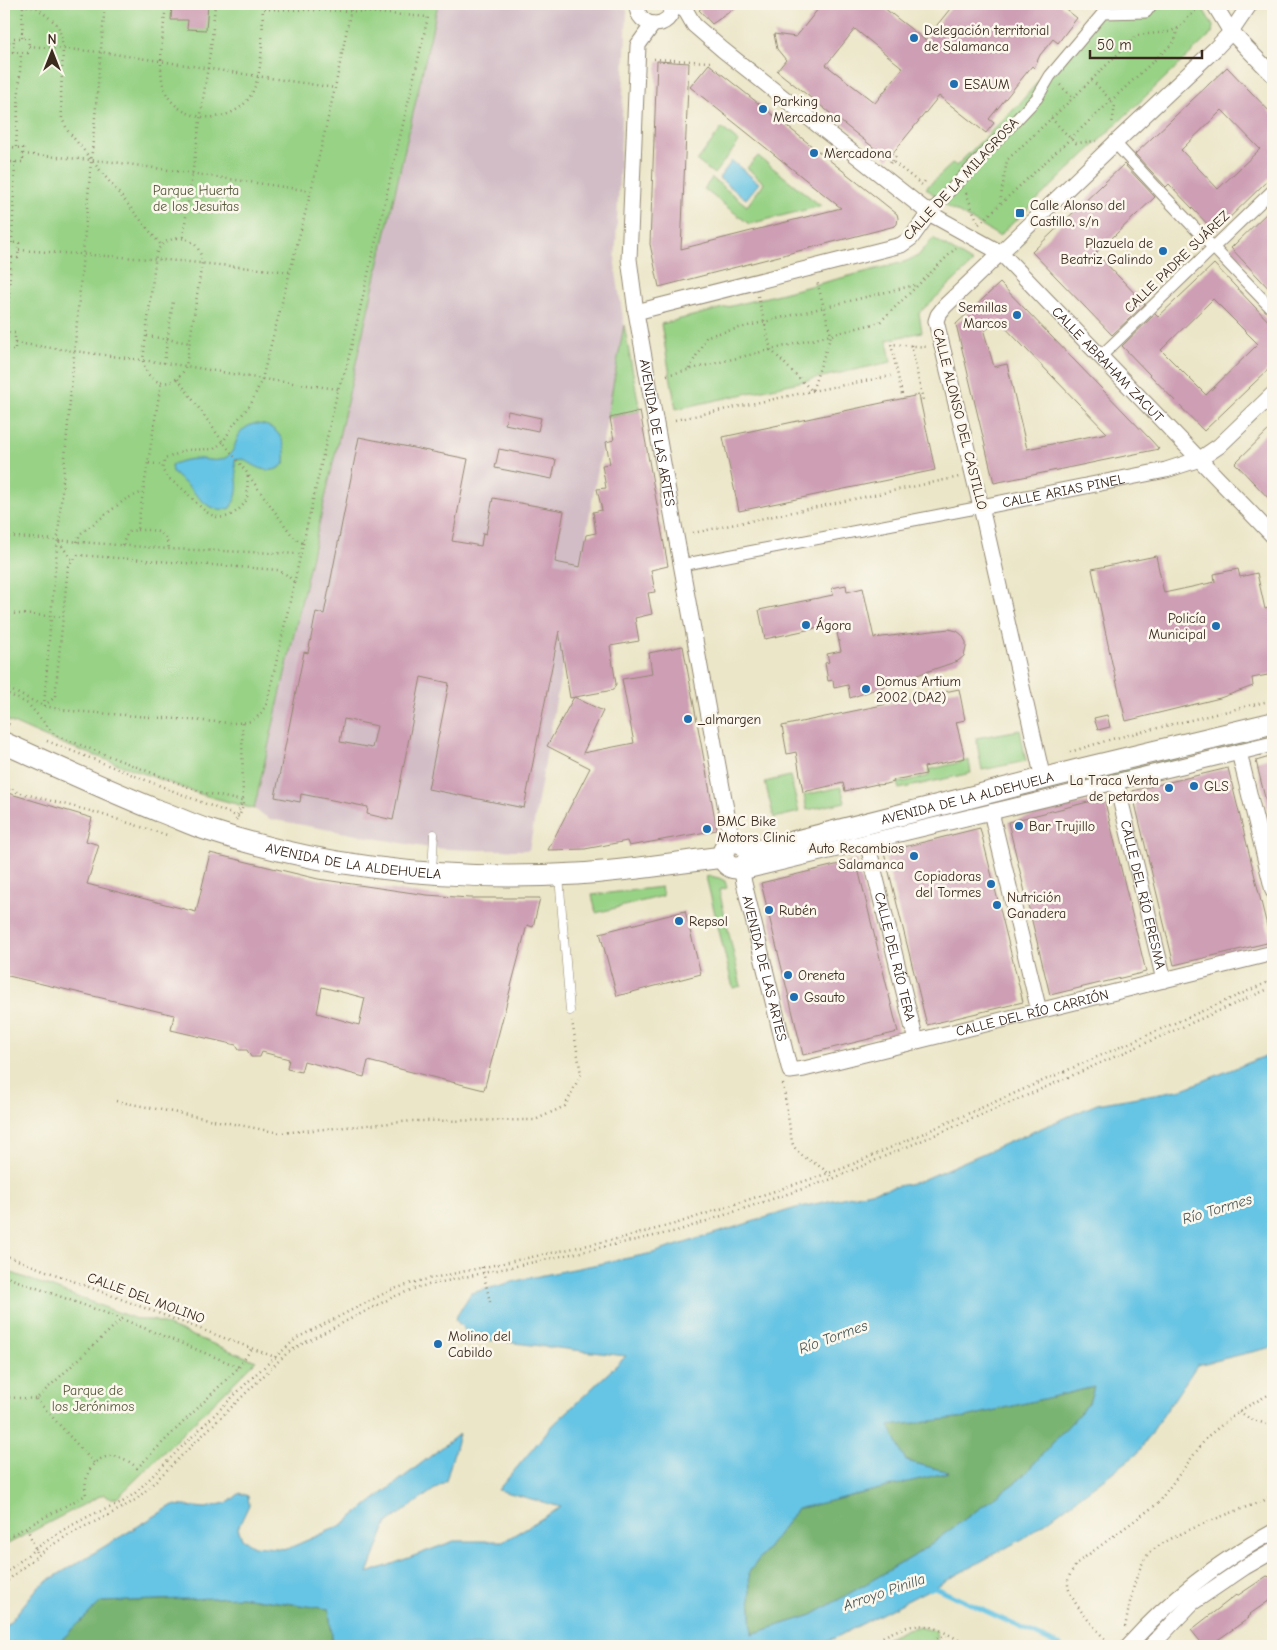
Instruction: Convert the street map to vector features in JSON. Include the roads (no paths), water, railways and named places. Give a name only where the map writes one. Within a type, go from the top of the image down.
[{"type":"main road","name":"AVENIDA DE LA ALDEHUELA","points":[[8,735],[116,794],[206,829],[258,845],[326,860],[432,873],[505,875],[578,874],[738,858],[1043,779],[1273,723]]},
{"type":"street","points":[[637,4],[638,13],[642,18],[660,22],[694,25]]},
{"type":"street","name":"CALLE DE LA MILAGROSA","points":[[636,312],[900,245],[911,238],[929,213],[1037,98],[1050,76],[1103,13],[1146,12],[1152,4]]},
{"type":"street","points":[[1214,4],[1231,32],[1273,75]]},
{"type":"street","name":"CALLE ALONSO DEL CASTILLO","points":[[1043,779],[936,321],[945,306],[1001,253],[1110,141],[1216,49],[1231,32],[1250,4]]},
{"type":"street","points":[[683,6],[694,25]]},
{"type":"street","name":"AVENIDA DE LAS ARTES","points":[[683,6],[672,11],[638,45],[629,259],[636,312],[681,565],[738,858],[787,1077]]},
{"type":"street","name":"CALLE ABRAHAM ZACUT","points":[[694,25],[929,213],[1001,253],[1273,536]]},
{"type":"street","points":[[1110,141],[1273,310]]},
{"type":"street","name":"CALLE PADRE SUÁREZ","points":[[1101,356],[1273,190]]},
{"type":"street","name":"CALLE ARIAS PINEL","points":[[681,565],[981,508],[1166,470],[1200,459],[1219,446],[1273,394]]},
{"type":"street","name":"AVENIDA DE LA ALDEHUELA","points":[[738,858],[867,842],[1273,744]]},
{"type":"street","points":[[1239,752],[1273,891]]},
{"type":"street","name":"CALLE DEL RÍO ERESMA","points":[[1116,782],[1164,980]]},
{"type":"street","points":[[991,812],[1039,1010]]},
{"type":"street","name":"CALLE DEL RÍO TERA","points":[[867,842],[916,1041]]},
{"type":"street","name":"CALLE DEL RÍO CARRIÓN","points":[[787,1077],[804,1069],[1273,953]]},
{"type":"street","points":[[1128,1646],[1187,1587],[1239,1551],[1273,1532]]},
{"type":"street","points":[[1140,1632],[1155,1645],[1192,1603],[1238,1571],[1273,1551]]},
{"type":"lane","points":[[432,873],[434,834]]},
{"type":"lane","points":[[559,874],[570,1010]]},
{"type":"water","points":[[732,161],[759,183],[746,199],[719,178]]},
{"type":"water","points":[[253,424],[262,424],[275,430],[284,447],[285,463],[275,470],[264,470],[244,459],[235,460],[237,492],[230,508],[217,509],[206,504],[172,472],[171,465],[182,461],[225,458],[230,455],[241,432]]},
{"type":"water","name":"Río Tormes","points":[[1273,1053],[1273,1347],[1197,1365],[1137,1454],[1024,1538],[819,1646],[333,1646],[329,1609],[241,1597],[101,1602],[55,1646],[4,1646],[4,1629],[39,1586],[173,1505],[206,1508],[229,1502],[240,1493],[248,1496],[249,1505],[238,1528],[242,1539],[254,1546],[287,1549],[342,1525],[459,1434],[446,1481],[387,1523],[368,1573],[454,1541],[504,1541],[561,1507],[498,1490],[550,1428],[626,1356],[472,1338],[455,1319],[471,1293],[524,1279],[653,1253],[796,1208],[917,1182],[1097,1104],[1183,1089]],"holes":[[[1094,1387],[1089,1403],[1020,1479],[914,1556],[812,1615],[752,1634],[749,1572],[797,1509],[949,1472],[906,1461],[889,1426],[966,1417]]]},
{"type":"waterway","name":"Arroyo Pinilla","points":[[930,1589],[934,1587],[1060,1646]]},
{"type":"place","name":"Delegación territorial de Salamanca","points":[[914,38]]},
{"type":"place","name":"ESAUM","points":[[954,84]]},
{"type":"place","name":"Parking Mercadona","points":[[763,109]]},
{"type":"place","name":"Mercadona","points":[[814,153]]},
{"type":"place","name":"Calle Alonso del Castillo, s/n","points":[[1020,213]]},
{"type":"place","name":"Plazuela de Beatriz Galindo","points":[[1163,251]]},
{"type":"place","name":"Semillas Marcos","points":[[1017,315]]},
{"type":"place","name":"Ágora","points":[[806,625]]},
{"type":"place","name":"Policía Municipal","points":[[1216,626]]},
{"type":"place","name":"Domus Artium 2002 (DA2)","points":[[866,689]]},
{"type":"place","name":"_almargen","points":[[688,719]]},
{"type":"place","name":"GLS","points":[[1194,786]]},
{"type":"place","name":"La Traca Venta de petardos","points":[[1169,788]]},
{"type":"place","name":"Bar Trujillo","points":[[1019,826]]},
{"type":"place","name":"BMC Bike Motors Clinic","points":[[707,829]]},
{"type":"place","name":"Auto Recambios Salamanca","points":[[914,856]]},
{"type":"place","name":"Copiadoras del Tormes","points":[[991,884]]},
{"type":"place","name":"Nutrición Ganadera","points":[[997,905]]},
{"type":"place","name":"Rubén","points":[[769,910]]},
{"type":"place","name":"Repsol","points":[[679,921]]},
{"type":"place","name":"Oreneta","points":[[788,975]]},
{"type":"place","name":"Gsauto","points":[[794,997]]},
{"type":"place","name":"Molino del Cabildo","points":[[438,1344]]},
{"type":"park label","name":"Parque Huerta de los Jesuitas","points":[[196,198]]},
{"type":"park label","name":"Parque de los Jerónimos","points":[[93,1398]]}]
